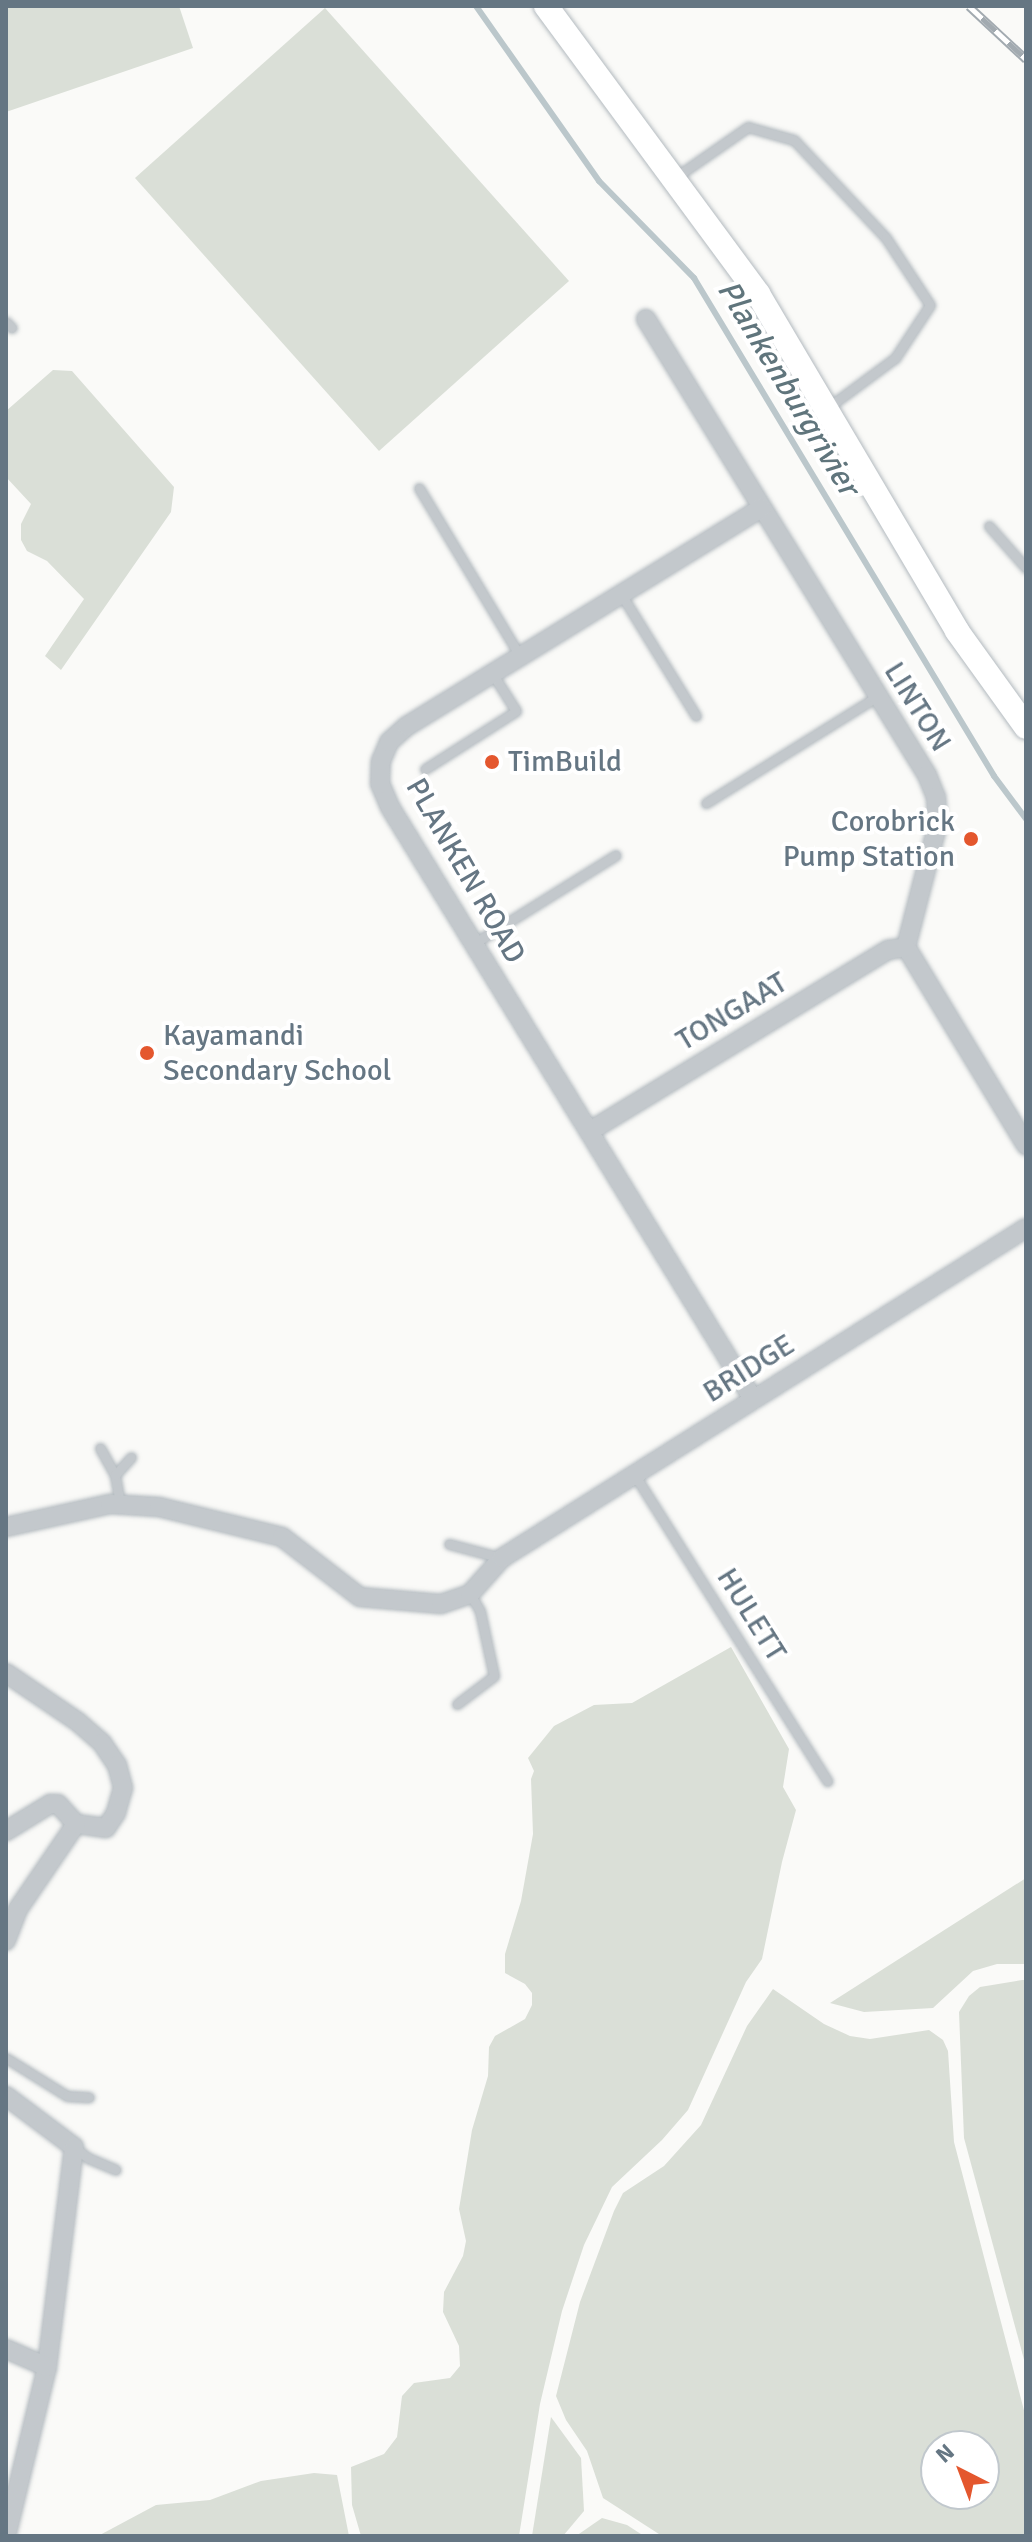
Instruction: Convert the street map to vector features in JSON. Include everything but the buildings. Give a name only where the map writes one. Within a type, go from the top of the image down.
[{"type":"street","points":[[546,6],[758,294],[957,631],[1026,727]]},
{"type":"street","name":"LINTON","points":[[646,319],[927,775],[936,797],[938,823],[906,947]]},
{"type":"street","name":"PLANKEN ROAD","points":[[753,1399],[473,944],[390,807],[380,784],[381,761],[389,742],[407,726],[761,508]]},
{"type":"street","points":[[906,947],[1026,1145]]},
{"type":"street","name":"TONGAAT","points":[[590,1131],[888,950],[906,947]]},
{"type":"street","name":"BRIDGE","points":[[470,1594],[502,1558],[1026,1228]]},
{"type":"street","points":[[6,1527],[120,1503],[159,1507],[267,1531],[299,1547],[360,1597],[441,1604],[470,1594]]},
{"type":"street","points":[[6,1673],[91,1733],[117,1765],[122,1798],[106,1828],[76,1824],[58,1804],[50,1804],[6,1831]]},
{"type":"street","points":[[6,1941],[18,1909],[76,1824]]},
{"type":"street","points":[[6,2096],[74,2147],[47,2367],[6,2536]]},
{"type":"street","points":[[6,2349],[47,2367]]},
{"type":"lane","points":[[674,178],[748,127],[794,140],[886,238],[930,305],[895,358],[826,409]]},
{"type":"lane","points":[[419,488],[520,656]]},
{"type":"lane","points":[[989,526],[1026,568]]},
{"type":"lane","points":[[621,594],[696,716]]},
{"type":"lane","points":[[425,769],[516,711],[492,673]]},
{"type":"lane","points":[[706,803],[878,696]]},
{"type":"lane","points":[[473,944],[616,855]]},
{"type":"lane","points":[[100,1448],[115,1475],[120,1503]]},
{"type":"lane","points":[[115,1475],[131,1457]]},
{"type":"lane","name":"HULETT","points":[[634,1474],[827,1781]]},
{"type":"lane","points":[[449,1544],[502,1558]]},
{"type":"lane","points":[[457,1704],[494,1676],[480,1611],[470,1594]]},
{"type":"lane","points":[[6,2058],[67,2096],[89,2097]]},
{"type":"lane","points":[[74,2147],[88,2158],[116,2170]]},
{"type":"shaded area","points":[[6,6],[179,6],[193,48],[6,112]]},
{"type":"shaded area","points":[[325,8],[569,281],[379,451],[135,178]]},
{"type":"shaded area","points":[[53,370],[72,371],[174,487],[171,512],[61,670],[45,656],[84,599],[47,561],[27,551],[21,540],[21,524],[31,504],[6,477],[6,411]]},
{"type":"shaded area","points":[[731,1647],[789,1749],[783,1787],[796,1810],[762,1959],[746,1982],[688,2110],[662,2140],[612,2187],[584,2245],[562,2311],[540,2404],[519,2536],[361,2536],[352,2505],[351,2467],[384,2454],[397,2437],[402,2396],[414,2383],[450,2378],[460,2366],[459,2346],[443,2312],[444,2292],[463,2256],[466,2241],[459,2209],[472,2130],[488,2076],[489,2047],[495,2036],[525,2019],[532,2005],[532,1993],[525,1984],[505,1973],[505,1954],[521,1901],[533,1834],[531,1779],[534,1771],[528,1758],[554,1726],[594,1705],[632,1703]]},
{"type":"shaded area","points":[[1026,1878],[1026,1964],[997,1964],[973,1971],[933,2008],[864,2012],[830,2003]]},
{"type":"shaded area","points":[[1026,1980],[1026,2367],[964,2138],[959,2012],[969,1996],[980,1987]]},
{"type":"shaded area","points":[[773,1989],[824,2024],[850,2036],[870,2039],[929,2030],[943,2040],[948,2051],[954,2142],[1026,2418],[1026,2536],[662,2536],[603,2498],[587,2451],[566,2420],[556,2396],[580,2302],[623,2193],[664,2166],[701,2125],[747,2026]]},
{"type":"shaded area","points":[[551,2417],[581,2458],[584,2511],[563,2536],[532,2536]]},
{"type":"shaded area","points":[[314,2473],[337,2475],[349,2536],[98,2536],[156,2505],[210,2500],[261,2481]]},
{"type":"shaded area","points":[[602,2518],[627,2525],[644,2536],[576,2536]]},
{"type":"waterway","name":"Plankenburgrivier","points":[[476,6],[599,181],[694,278],[994,776],[1026,819]]},
{"type":"railway","points":[[969,6],[1026,59]]},
{"type":"place","name":"TimBuild","points":[[492,762]]},
{"type":"place","name":"Corobrick Pump Station","points":[[971,839]]},
{"type":"place","name":"Kayamandi Secondary School","points":[[147,1053]]}]
